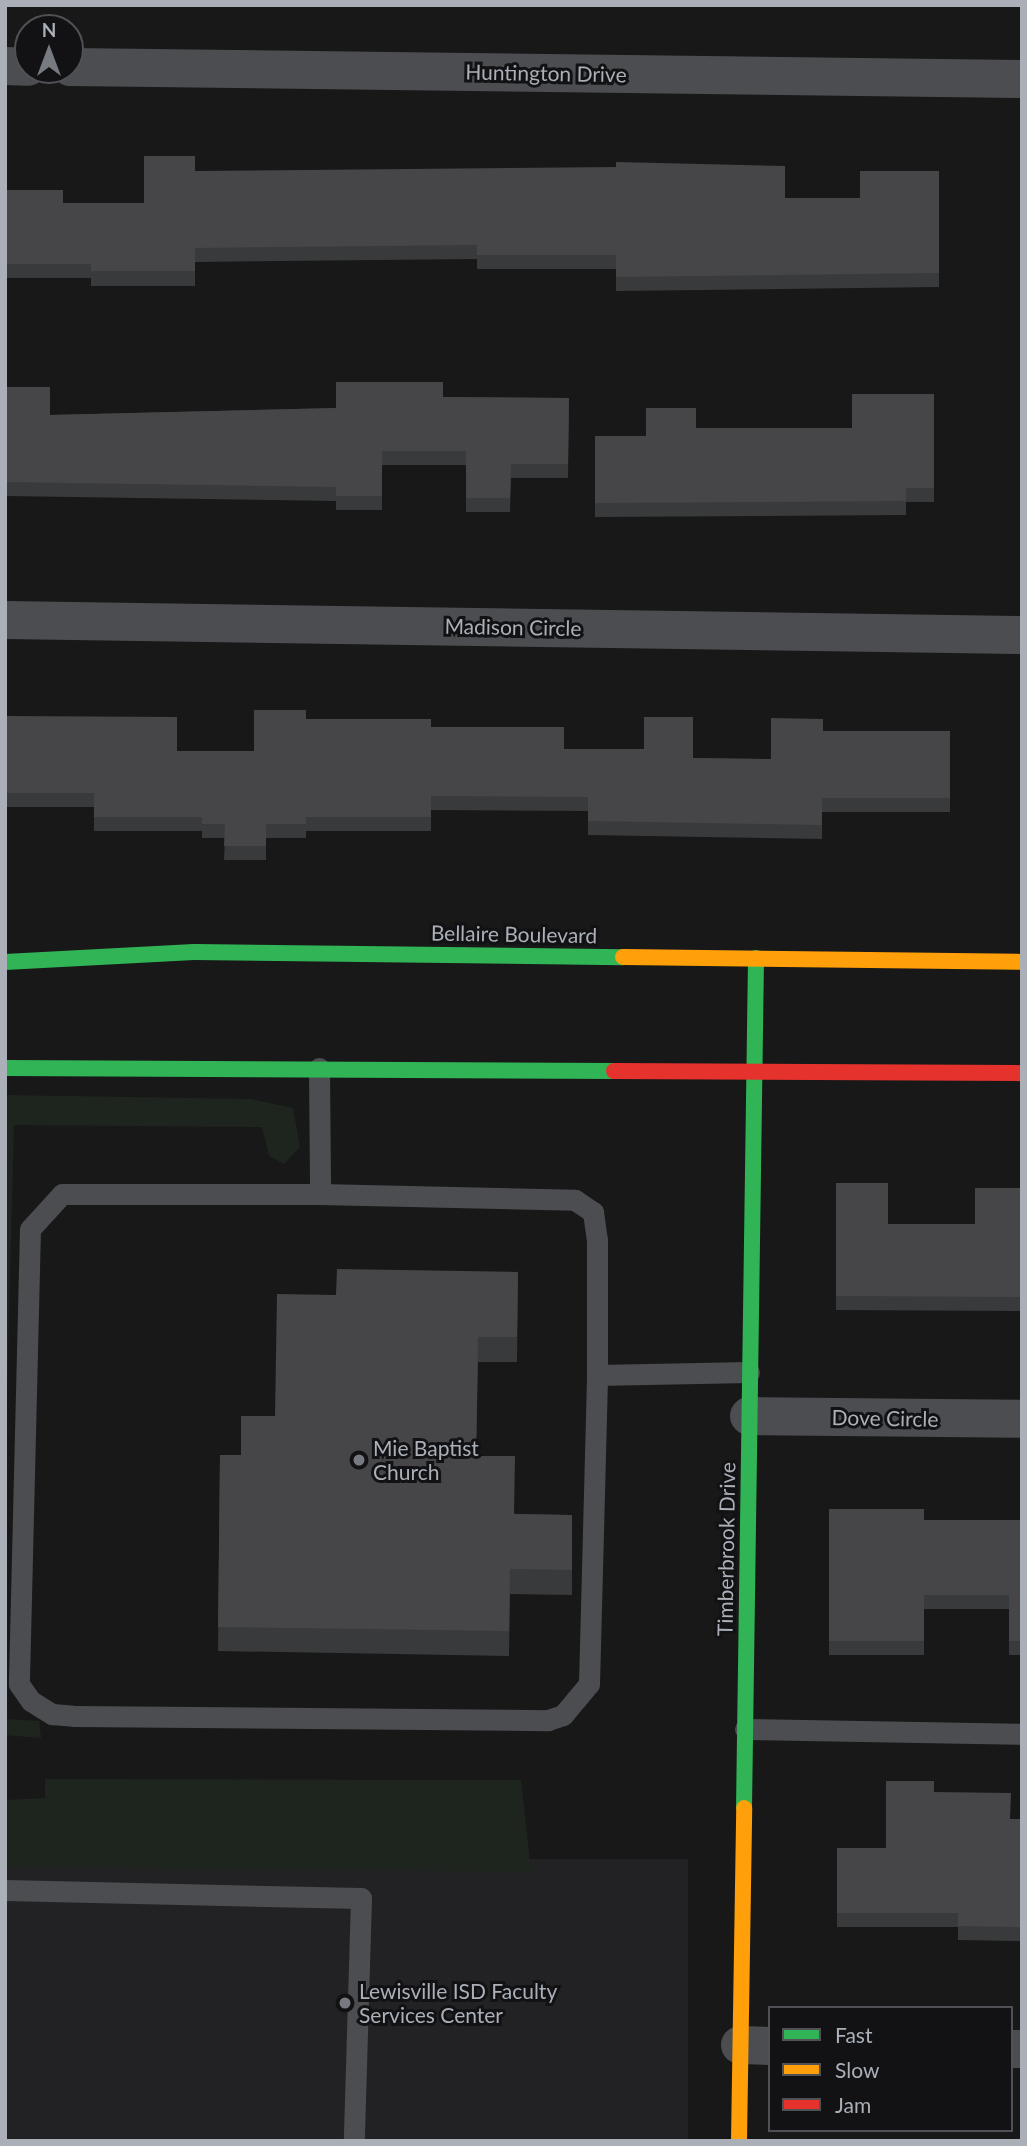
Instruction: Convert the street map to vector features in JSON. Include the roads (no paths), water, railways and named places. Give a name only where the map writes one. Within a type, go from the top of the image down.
[{"type":"main road","name":"Bellaire Boulevard","points":[[5,962],[194,952],[1022,962]]},
{"type":"main road","name":"Timberbrook Drive","points":[[739,2141],[755,2046],[745,1730],[756,958]]},
{"type":"main road","points":[[5,1068],[319,1068],[755,1074],[1022,1073]]},
{"type":"street","name":"Huntington Drive","points":[[84,67],[1022,79]]},
{"type":"street","name":"Madison Circle","points":[[5,620],[1022,635]]},
{"type":"street","name":"Dove Circle","points":[[749,1416],[1022,1419]]},
{"type":"lane","points":[[319,1068],[320,1194]]},
{"type":"lane","points":[[75,1193],[320,1194],[575,1200],[593,1212],[597,1375],[589,1684],[563,1715],[548,1720],[52,1714],[31,1701],[19,1684],[30,1228],[43,1209],[75,1193]]},
{"type":"lane","points":[[597,1375],[750,1372]]},
{"type":"lane","points":[[745,1730],[1022,1734]]},
{"type":"lane","points":[[5,1890],[361,1898],[354,2141]]},
{"type":"place","name":"Mie Baptist Church","points":[[359,1460]]},
{"type":"place","name":"Lewisville ISD Faculty Services Center","points":[[345,2003]]}]
